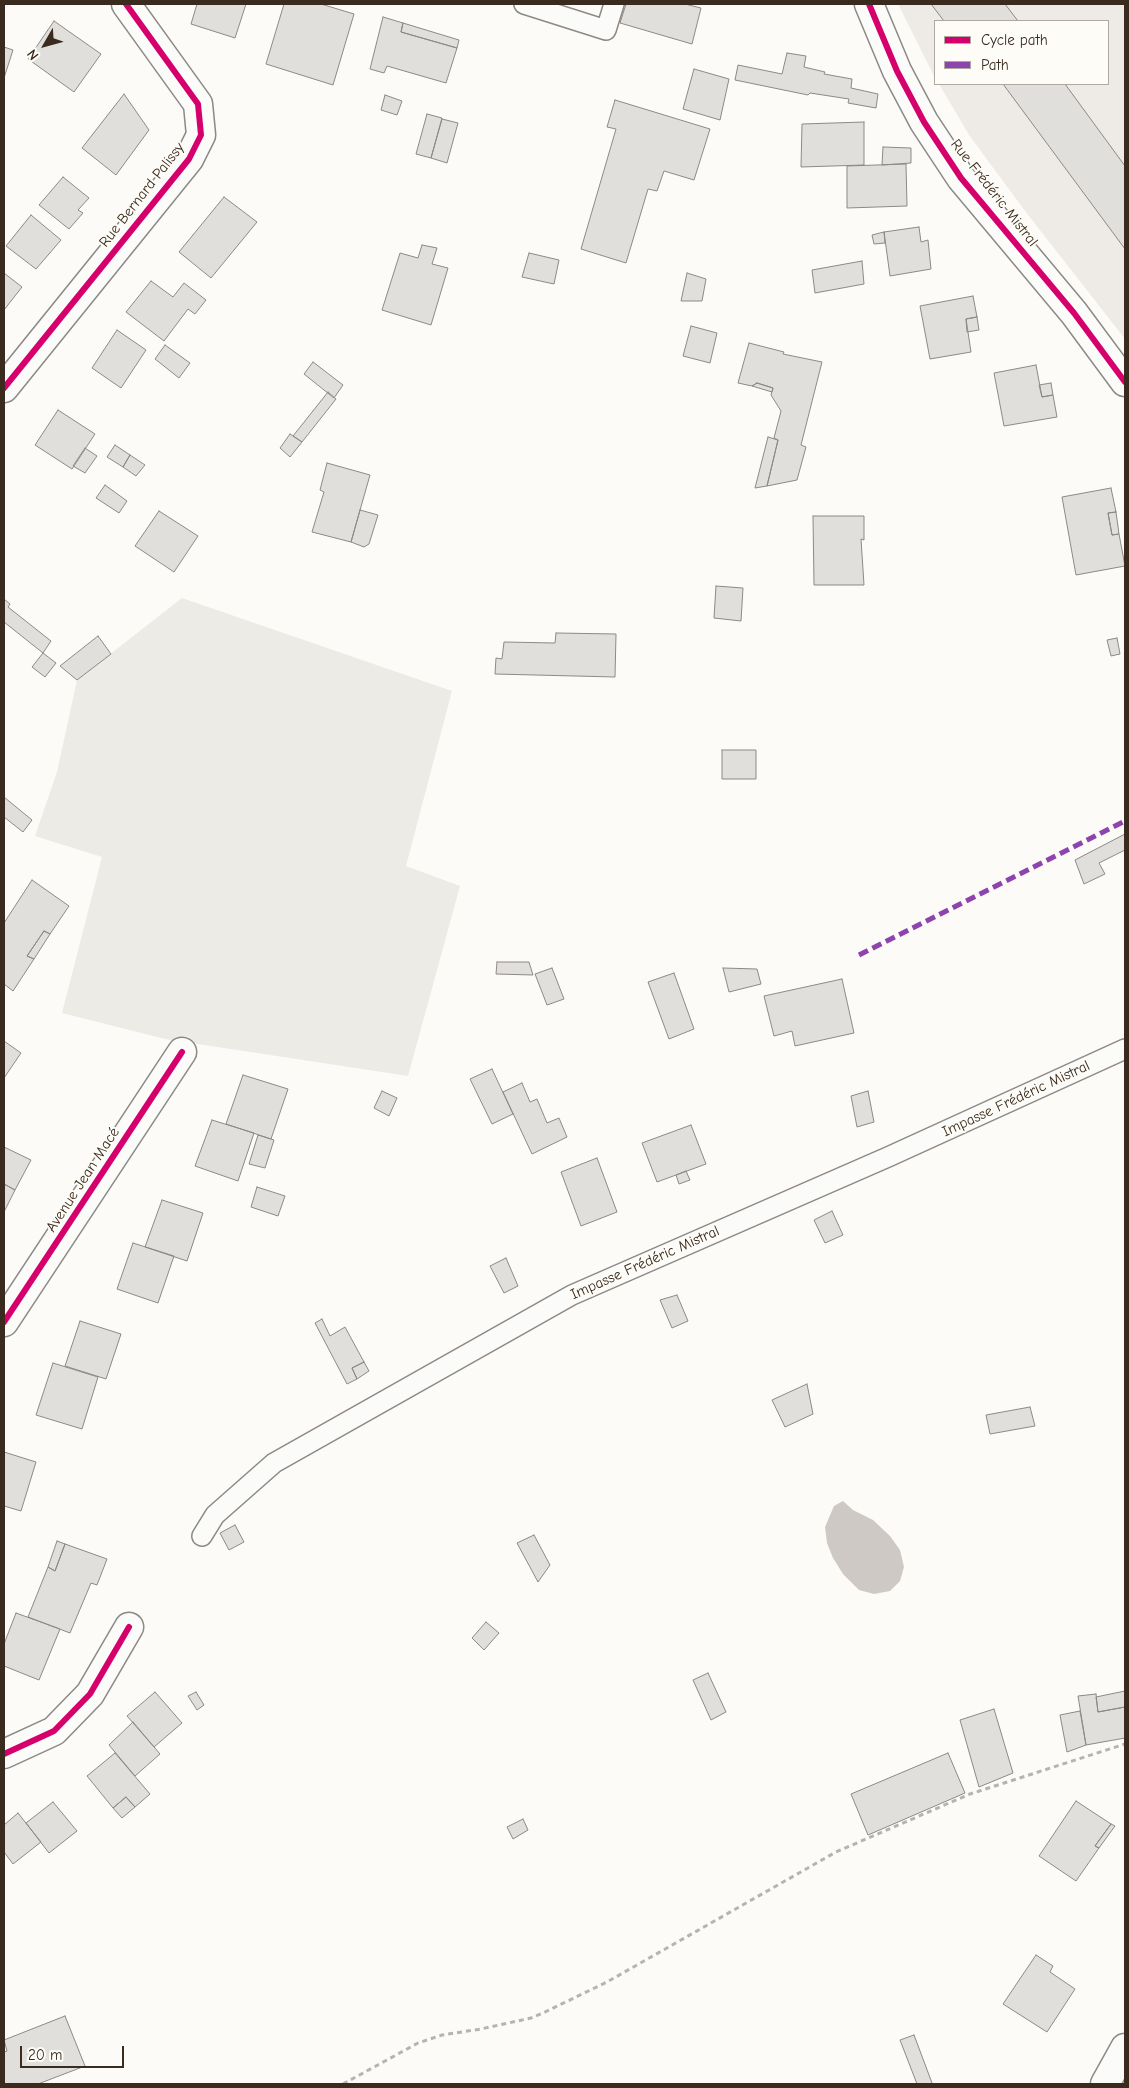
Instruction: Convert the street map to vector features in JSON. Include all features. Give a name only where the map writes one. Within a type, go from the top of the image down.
[{"type":"street","name":"Rue Bernard Palissy","points":[[4,388],[189,159],[201,135],[198,104],[126,4]]},
{"type":"street","name":"Rue Frédéric Mistral","points":[[868,4],[897,71],[924,122],[961,178],[1074,313],[1125,382]]},
{"type":"street","name":"Avenue Jean Macé","points":[[4,1322],[182,1052]]},
{"type":"street","points":[[4,1754],[54,1731],[90,1694],[129,1627]]},
{"type":"street","points":[[1106,2084],[1125,2048]]},
{"type":"lane","points":[[524,4],[606,30],[614,4]]},
{"type":"lane","name":"Impasse Frédéric Mistral","points":[[202,1536],[216,1515],[274,1463],[572,1295],[888,1157],[1125,1049]]},
{"type":"path","points":[[343,2084],[418,2043],[442,2035],[481,2030],[531,2018],[545,2012],[607,1982],[844,1848],[970,1794],[1125,1744]]},
{"type":"shaded area","points":[[898,4],[1125,4],[1125,339],[1025,211],[969,135],[940,85],[1109,85],[1109,20],[934,20],[934,76]]},
{"type":"shaded area","points":[[182,598],[452,691],[406,866],[460,886],[408,1076],[165,1039],[62,1013],[102,857],[35,836],[57,772],[77,680]]},
{"type":"shaded area","points":[[843,1501],[853,1510],[873,1520],[890,1536],[900,1550],[904,1567],[900,1581],[890,1591],[874,1594],[859,1590],[843,1574],[833,1558],[827,1543],[825,1527],[834,1506]]},
{"type":"building","points":[[197,4],[246,4],[235,38],[191,24]]},
{"type":"building","points":[[284,4],[321,4],[354,14],[333,85],[266,64]]},
{"type":"building","points":[[626,4],[685,4],[701,8],[692,44],[620,23]]},
{"type":"building","points":[[931,4],[1005,4],[1017,20],[943,20]]},
{"type":"building","points":[[383,17],[403,23],[401,32],[457,48],[446,83],[387,66],[384,73],[370,69]]},
{"type":"building","points":[[54,21],[101,54],[74,92],[28,59]]},
{"type":"building","points":[[403,23],[459,40],[457,48],[401,32]]},
{"type":"building","points":[[4,47],[13,50],[4,78]]},
{"type":"building","points":[[787,53],[806,56],[804,67],[825,72],[824,74],[852,79],[851,88],[878,94],[876,108],[848,103],[849,99],[810,93],[808,95],[735,80],[738,65],[782,74]]},
{"type":"building","points":[[694,69],[729,79],[720,120],[683,109]]},
{"type":"building","points":[[1004,85],[1066,85],[1125,166],[1125,249]]},
{"type":"building","points":[[124,94],[149,130],[116,175],[82,148]]},
{"type":"building","points":[[385,95],[402,101],[397,115],[381,110]]},
{"type":"building","points":[[615,100],[710,129],[694,180],[664,171],[657,191],[648,189],[626,263],[581,249],[616,129],[607,127]]},
{"type":"building","points":[[427,114],[442,118],[431,158],[416,154]]},
{"type":"building","points":[[442,119],[458,123],[447,163],[431,158]]},
{"type":"building","points":[[864,122],[864,165],[801,167],[802,124]]},
{"type":"building","points":[[883,147],[911,148],[911,163],[882,165]]},
{"type":"building","points":[[906,164],[907,206],[847,208],[847,166]]},
{"type":"building","points":[[63,177],[89,198],[78,210],[83,213],[69,229],[39,205]]},
{"type":"building","points":[[224,197],[257,222],[211,278],[179,252]]},
{"type":"building","points":[[31,215],[61,240],[36,269],[6,246]]},
{"type":"building","points":[[919,227],[921,242],[928,240],[931,269],[890,276],[884,232]]},
{"type":"building","points":[[884,232],[885,243],[874,244],[872,235]]},
{"type":"building","points":[[422,245],[437,248],[432,264],[448,268],[431,325],[382,310],[400,253],[418,258]]},
{"type":"building","points":[[529,253],[559,260],[554,284],[522,277]]},
{"type":"building","points":[[862,261],[864,284],[815,293],[812,270]]},
{"type":"building","points":[[4,273],[22,287],[4,310]]},
{"type":"building","points":[[687,273],[706,279],[702,301],[681,301]]},
{"type":"building","points":[[151,281],[173,297],[184,283],[206,300],[195,314],[188,309],[164,341],[126,312]]},
{"type":"building","points":[[973,296],[977,317],[966,319],[971,352],[930,359],[920,306]]},
{"type":"building","points":[[977,317],[979,330],[967,332],[966,319]]},
{"type":"building","points":[[691,326],[717,333],[710,363],[683,356]]},
{"type":"building","points":[[117,330],[146,350],[121,388],[92,368]]},
{"type":"building","points":[[749,343],[784,352],[783,354],[822,362],[801,445],[806,447],[797,480],[767,486],[778,440],[774,438],[781,411],[771,395],[773,388],[757,383],[752,386],[738,383]]},
{"type":"building","points":[[165,345],[190,363],[179,378],[155,359]]},
{"type":"building","points":[[313,362],[343,385],[334,398],[304,374]]},
{"type":"building","points":[[1036,365],[1042,397],[1053,395],[1057,417],[1004,426],[994,373]]},
{"type":"building","points":[[757,383],[773,388],[772,392],[752,386]]},
{"type":"building","points":[[1051,383],[1053,395],[1042,397],[1039,385]]},
{"type":"building","points":[[328,392],[336,399],[302,442],[293,436]]},
{"type":"building","points":[[58,410],[95,434],[72,469],[35,445]]},
{"type":"building","points":[[290,434],[302,442],[290,457],[280,448]]},
{"type":"building","points":[[768,437],[778,440],[767,486],[755,488]]},
{"type":"building","points":[[115,445],[130,455],[123,467],[107,457]]},
{"type":"building","points":[[85,448],[97,456],[85,473],[73,466]]},
{"type":"building","points":[[130,455],[145,465],[136,476],[123,467]]},
{"type":"building","points":[[327,463],[370,475],[351,542],[312,532],[324,492],[320,490]]},
{"type":"building","points":[[105,485],[127,501],[119,513],[96,498]]},
{"type":"building","points":[[1111,488],[1116,512],[1108,513],[1112,535],[1119,534],[1125,566],[1076,575],[1062,497]]},
{"type":"building","points":[[360,510],[378,515],[369,544],[364,547],[351,542]]},
{"type":"building","points":[[159,511],[198,536],[174,572],[135,546]]},
{"type":"building","points":[[1116,512],[1119,534],[1112,535],[1108,513]]},
{"type":"building","points":[[813,516],[864,516],[864,540],[861,539],[864,585],[814,585]]},
{"type":"building","points":[[716,586],[743,588],[741,621],[714,618]]},
{"type":"building","points":[[4,599],[10,604],[8,607],[51,641],[43,653],[4,622]]},
{"type":"building","points":[[556,633],[616,634],[615,677],[495,674],[496,658],[502,659],[504,642],[555,643]]},
{"type":"building","points":[[98,636],[111,654],[77,680],[60,666]]},
{"type":"building","points":[[1117,638],[1120,654],[1111,656],[1107,640]]},
{"type":"building","points":[[43,653],[56,663],[45,677],[32,667]]},
{"type":"building","points":[[722,750],[756,750],[756,779],[722,779]]},
{"type":"building","points":[[4,797],[32,820],[23,832],[4,817]]},
{"type":"building","points":[[1125,834],[1125,850],[1099,863],[1105,874],[1084,884],[1075,860]]},
{"type":"building","points":[[32,880],[69,906],[50,934],[44,931],[27,956],[34,959],[13,991],[4,984],[4,923]]},
{"type":"building","points":[[44,931],[50,934],[34,959],[27,956]]},
{"type":"building","points":[[497,962],[529,962],[533,975],[496,974]]},
{"type":"building","points":[[552,968],[564,999],[547,1005],[535,974]]},
{"type":"building","points":[[723,968],[757,969],[761,984],[729,992]]},
{"type":"building","points":[[674,973],[694,1029],[669,1039],[648,982]]},
{"type":"building","points":[[842,979],[854,1033],[795,1046],[792,1031],[774,1036],[764,996]]},
{"type":"building","points":[[4,1041],[21,1053],[4,1078]]},
{"type":"building","points":[[492,1069],[513,1114],[492,1124],[470,1079]]},
{"type":"building","points":[[243,1075],[288,1089],[271,1139],[226,1124]]},
{"type":"building","points":[[522,1083],[530,1102],[537,1099],[547,1123],[559,1118],[567,1137],[532,1154],[503,1092]]},
{"type":"building","points":[[382,1091],[397,1098],[389,1116],[374,1108]]},
{"type":"building","points":[[868,1091],[874,1122],[857,1127],[851,1096]]},
{"type":"building","points":[[212,1120],[254,1133],[238,1181],[195,1166]]},
{"type":"building","points":[[691,1125],[706,1164],[657,1182],[642,1143]]},
{"type":"building","points":[[258,1135],[274,1140],[265,1168],[249,1164]]},
{"type":"building","points":[[4,1147],[31,1160],[15,1190],[4,1184]]},
{"type":"building","points":[[597,1158],[617,1212],[581,1226],[561,1172]]},
{"type":"building","points":[[686,1171],[690,1180],[679,1184],[676,1175]]},
{"type":"building","points":[[4,1184],[15,1190],[4,1212]]},
{"type":"building","points":[[257,1187],[285,1196],[278,1216],[251,1207]]},
{"type":"building","points":[[162,1200],[203,1213],[187,1261],[145,1247]]},
{"type":"building","points":[[832,1211],[843,1235],[825,1243],[814,1220]]},
{"type":"building","points":[[133,1243],[174,1256],[158,1303],[117,1289]]},
{"type":"building","points":[[506,1258],[518,1286],[504,1293],[490,1266]]},
{"type":"building","points":[[677,1295],[688,1321],[672,1328],[660,1300]]},
{"type":"building","points":[[322,1319],[330,1336],[345,1327],[364,1362],[352,1368],[357,1379],[347,1384],[315,1323]]},
{"type":"building","points":[[80,1321],[121,1334],[106,1379],[65,1366]]},
{"type":"building","points":[[364,1362],[369,1371],[357,1379],[352,1368]]},
{"type":"building","points":[[53,1363],[98,1377],[82,1429],[36,1415]]},
{"type":"building","points":[[807,1384],[813,1414],[785,1427],[772,1400]]},
{"type":"building","points":[[1030,1407],[1035,1426],[990,1434],[986,1415]]},
{"type":"building","points":[[4,1452],[36,1462],[21,1511],[4,1506]]},
{"type":"building","points":[[235,1525],[244,1542],[229,1550],[220,1533]]},
{"type":"building","points":[[534,1535],[550,1565],[538,1582],[517,1543]]},
{"type":"building","points":[[57,1541],[65,1544],[55,1571],[48,1567]]},
{"type":"building","points":[[65,1544],[107,1559],[97,1585],[91,1583],[70,1633],[28,1617],[48,1567],[55,1571]]},
{"type":"building","points":[[16,1613],[60,1629],[39,1680],[4,1666],[4,1644]]},
{"type":"building","points":[[486,1622],[499,1633],[484,1650],[472,1638]]},
{"type":"building","points":[[708,1673],[726,1712],[711,1720],[693,1680]]},
{"type":"building","points":[[1125,1691],[1125,1707],[1098,1712],[1096,1697]]},
{"type":"building","points":[[155,1692],[182,1723],[154,1747],[127,1716]]},
{"type":"building","points":[[196,1692],[204,1705],[197,1710],[188,1696]]},
{"type":"building","points":[[1096,1694],[1098,1712],[1125,1707],[1125,1738],[1086,1745],[1078,1696]]},
{"type":"building","points":[[994,1709],[1013,1773],[979,1787],[960,1720]]},
{"type":"building","points":[[1080,1711],[1086,1745],[1067,1752],[1060,1715]]},
{"type":"building","points":[[133,1722],[160,1754],[135,1776],[109,1745]]},
{"type":"building","points":[[115,1753],[150,1794],[135,1807],[126,1797],[113,1808],[87,1776]]},
{"type":"building","points":[[948,1753],[965,1793],[868,1835],[851,1794]]},
{"type":"building","points":[[126,1797],[135,1807],[122,1818],[113,1808]]},
{"type":"building","points":[[1076,1801],[1111,1824],[1095,1846],[1099,1848],[1076,1881],[1039,1856]]},
{"type":"building","points":[[53,1802],[77,1831],[49,1853],[26,1823]]},
{"type":"building","points":[[18,1813],[41,1842],[13,1864],[4,1852],[4,1825]]},
{"type":"building","points":[[523,1819],[528,1830],[513,1839],[507,1827]]},
{"type":"building","points":[[1111,1824],[1115,1826],[1099,1848],[1095,1846]]},
{"type":"building","points":[[1036,1955],[1053,1966],[1050,1972],[1075,1989],[1047,2032],[1003,2004]]},
{"type":"building","points":[[65,2016],[85,2066],[38,2084],[4,2084],[4,2052],[7,2051],[4,2040]]},
{"type":"building","points":[[914,2035],[932,2083],[917,2084],[900,2040]]},
{"type":"marked path","points":[[859,955],[1125,821]]},
{"type":"cycle path","points":[[4,388],[189,159],[201,135],[198,104],[126,4]]},
{"type":"cycle path","points":[[869,4],[897,71],[924,122],[961,178],[1074,313],[1125,382]]},
{"type":"cycle path","points":[[4,1322],[182,1052]]},
{"type":"cycle path","points":[[4,1754],[54,1731],[90,1694],[129,1627]]}]
